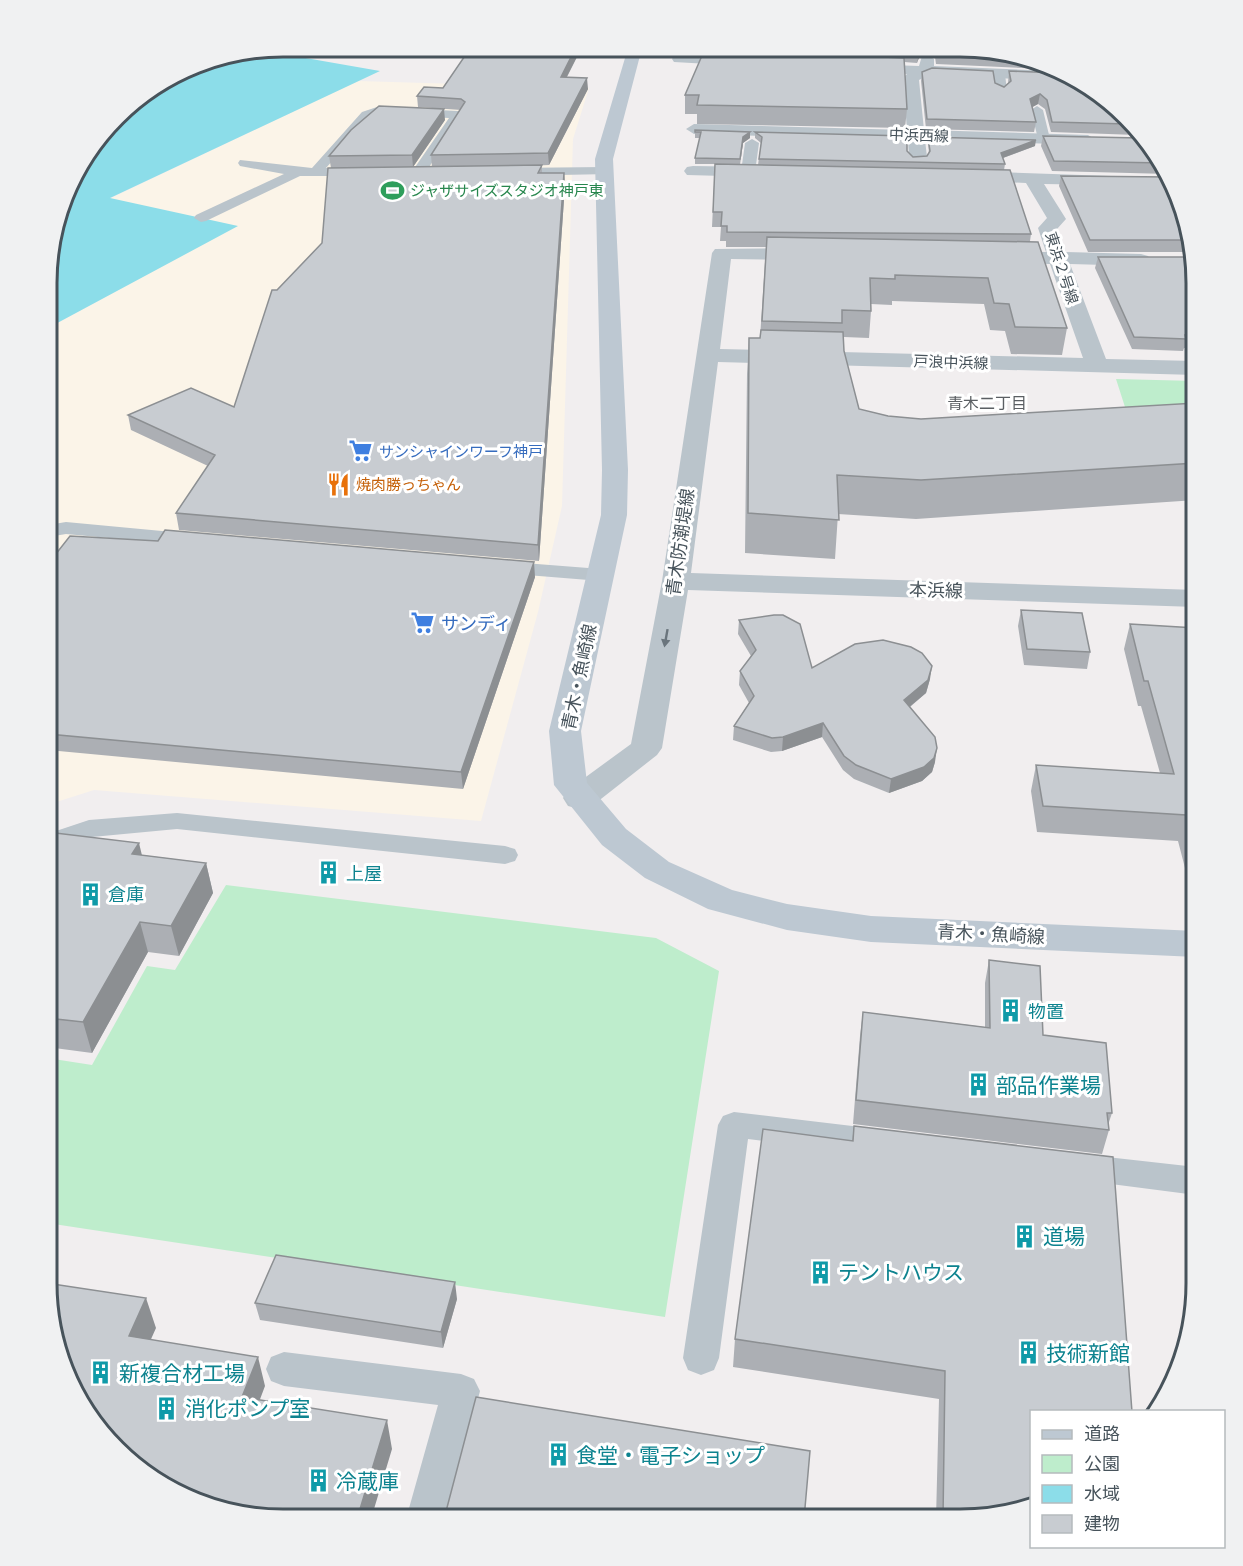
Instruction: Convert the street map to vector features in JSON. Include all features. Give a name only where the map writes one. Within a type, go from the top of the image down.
[{"type":"street","name":"青木・魚崎線","points":[[632,57],[604,159],[615,470],[614,515],[565,731],[571,785],[614,837],[657,870],[721,900],[787,917],[871,929],[1186,944]]},
{"type":"street","points":[[926,70],[927,57]]},
{"type":"street","points":[[679,59],[762,63]]},
{"type":"street","points":[[844,67],[1050,76]]},
{"type":"street","points":[[920,174],[911,78],[926,70]]},
{"type":"street","name":"中浜西線","points":[[694,129],[1099,141]]},
{"type":"street","points":[[693,171],[782,172]]},
{"type":"street","points":[[954,176],[1125,180]]},
{"type":"street","name":"東浜２号線","points":[[1032,178],[1057,219],[1047,228],[1097,366]]},
{"type":"street","name":"青木防潮堤線","points":[[580,798],[646,748],[676,581],[722,253],[828,255]]},
{"type":"street","points":[[981,256],[1041,257],[1058,260],[1160,260]]},
{"type":"street","name":"戸浪中浜線","points":[[706,355],[1186,368]]},
{"type":"street","name":"本浜線","points":[[676,581],[1186,598]]},
{"type":"lane","points":[[999,74],[1001,91]]},
{"type":"lane","points":[[1037,110],[1044,139]]},
{"type":"lane","points":[[315,173],[359,122],[370,113],[458,115],[412,173],[434,173]]},
{"type":"lane","points":[[748,172],[753,143]]},
{"type":"lane","points":[[245,163],[298,172],[374,173]]},
{"type":"lane","points":[[494,172],[604,171]]},
{"type":"lane","points":[[201,218],[298,172]]},
{"type":"lane","points":[[57,530],[66,528],[219,542]]},
{"type":"lane","points":[[478,565],[601,576]]},
{"type":"lane","points":[[57,840],[89,829],[177,821],[505,855]]},
{"type":"lane","points":[[701,1358],[734,1125],[911,1146]]},
{"type":"lane","points":[[1053,1164],[1186,1184]]},
{"type":"lane","points":[[284,1369],[461,1391],[429,1509]]},
{"type":"shaded area","points":[[358,81],[589,88],[573,139],[562,506],[538,612],[481,821],[94,790],[57,802],[57,323],[237,226],[109,199]]},
{"type":"green space","points":[[1116,379],[1186,381],[1186,429],[1133,432]]},
{"type":"green space","points":[[226,885],[656,938],[719,971],[665,1317],[57,1225],[57,1060],[92,1065],[147,966],[175,970]]},
{"type":"water","points":[[300,57],[380,71],[110,198],[238,226],[57,323],[59,253],[74,196],[87,170],[104,145],[123,123],[145,104],[170,87],[196,74],[253,59]]},
{"type":"building","points":[[464,57],[571,57],[561,77],[587,78],[548,153],[431,155],[465,102],[461,99],[417,96],[424,87],[443,88]]},
{"type":"building","points":[[701,57],[904,58],[907,109],[697,105],[699,95],[685,95]]},
{"type":"building","points":[[932,68],[993,71],[995,83],[1004,87],[1011,81],[1009,71],[1043,72],[1086,95],[1121,124],[1052,122],[1047,100],[1040,94],[1030,99],[1036,122],[927,119],[922,72]]},
{"type":"building","points":[[379,106],[444,109],[412,155],[329,156],[351,130]]},
{"type":"building","points":[[695,130],[750,132],[743,137],[740,159],[695,158],[701,132],[695,132]]},
{"type":"building","points":[[755,132],[907,136],[907,151],[913,157],[927,156],[930,151],[928,137],[1036,140],[1001,153],[1005,164],[759,159],[762,137]]},
{"type":"building","points":[[1043,136],[1133,138],[1152,163],[1054,161]]},
{"type":"building","points":[[715,164],[1010,170],[1031,234],[727,232],[727,226],[721,226],[722,212],[713,212]]},
{"type":"building","points":[[542,165],[538,173],[564,173],[538,545],[176,513],[215,455],[128,415],[191,388],[234,407],[272,290],[277,290],[322,243],[328,168]]},
{"type":"building","points":[[1061,176],[1160,177],[1174,210],[1182,240],[1090,240]]},
{"type":"building","points":[[767,237],[1038,242],[1067,328],[1015,327],[1009,304],[994,303],[988,278],[895,275],[895,279],[870,278],[871,311],[842,310],[842,323],[762,321]]},
{"type":"building","points":[[1098,257],[1185,257],[1186,339],[1134,337]]},
{"type":"building","points":[[761,330],[843,332],[844,351],[859,409],[888,416],[921,419],[1186,404],[1186,464],[921,480],[837,475],[839,520],[748,513],[749,338],[760,338]]},
{"type":"building","points":[[165,530],[534,562],[461,772],[57,735],[57,553],[70,536],[158,541]]},
{"type":"building","points":[[1021,610],[1082,613],[1090,652],[1027,649]]},
{"type":"building","points":[[783,615],[800,624],[812,668],[855,644],[883,640],[911,647],[922,653],[932,666],[928,680],[904,700],[935,737],[937,748],[934,758],[924,767],[891,779],[856,765],[844,756],[823,723],[783,737],[772,738],[734,726],[754,696],[740,671],[756,650],[739,620]]},
{"type":"building","points":[[1130,624],[1186,627],[1186,815],[1043,806],[1036,765],[1174,774],[1148,681],[1144,681]]},
{"type":"building","points":[[57,833],[139,843],[132,854],[206,863],[171,926],[140,922],[83,1022],[57,1019]]},
{"type":"building","name":"部品作業場","points":[[989,960],[1040,966],[1043,1035],[1106,1043],[1112,1113],[1107,1113],[1109,1130],[856,1100],[863,1012],[990,1028]]},
{"type":"building","points":[[854,1126],[1113,1157],[1132,1410],[1030,1410],[1030,1498],[1004,1505],[975,1509],[943,1509],[945,1371],[735,1339],[763,1129],[853,1141]]},
{"type":"building","points":[[276,1255],[455,1282],[441,1332],[255,1303]]},
{"type":"building","points":[[57,1285],[146,1298],[129,1336],[258,1357],[242,1397],[387,1420],[360,1509],[268,1509],[239,1505],[196,1492],[157,1471],[134,1453],[95,1409],[80,1383],[69,1356],[61,1327]]},
{"type":"building","name":"食堂・電子ショップ","points":[[476,1397],[810,1451],[805,1509],[447,1509]]},
{"type":"place","name":"ジャザサイズスタジオ神戸東","points":[[392,190]]},
{"type":"place","name":"サンシャインワーフ神戸","points":[[361,451]]},
{"type":"place","name":"焼肉勝っちゃん","points":[[338,484]]},
{"type":"place","name":"サンディ","points":[[423,623]]},
{"type":"place","name":"上屋","points":[[328,873]]},
{"type":"place","name":"倉庫","points":[[90,894]]},
{"type":"place","name":"物置","points":[[1010,1011]]},
{"type":"place","name":"部品作業場","points":[[978,1085]]},
{"type":"place","name":"道場","points":[[1025,1236]]},
{"type":"place","name":"テントハウス","points":[[820,1272]]},
{"type":"place","name":"技術新館","points":[[1028,1353]]},
{"type":"place","name":"新複合材工場","points":[[101,1373]]},
{"type":"place","name":"消化ポンプ室","points":[[167,1408]]},
{"type":"place","name":"食堂・電子ショップ","points":[[558,1455]]},
{"type":"place","name":"冷蔵庫","points":[[318,1481]]},
{"type":"district","name":"青木二丁目","points":[[987,403]]}]
